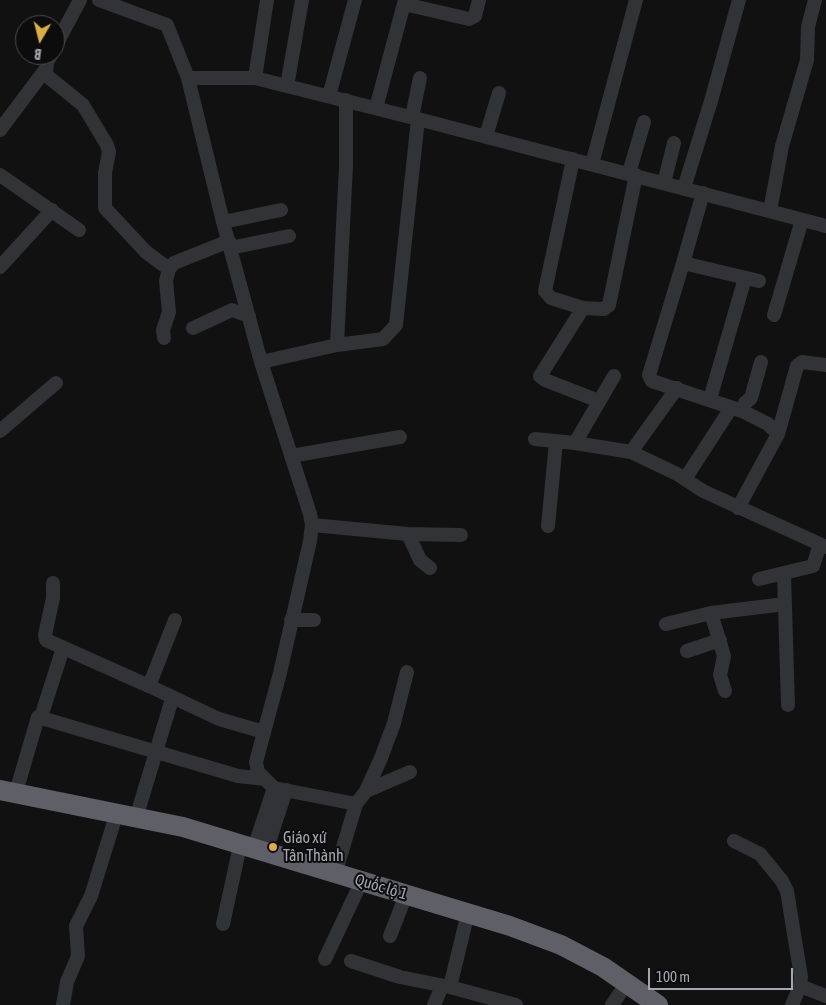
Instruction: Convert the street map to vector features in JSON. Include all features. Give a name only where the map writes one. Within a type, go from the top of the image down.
[{"type":"highway","name":"Quốc lộ 1","points":[[5,794],[183,827],[253,851],[357,891],[465,925],[560,958],[616,999],[638,1005]]},
{"type":"highway","name":"Quốc lộ 1","points":[[5,794],[112,825],[253,851],[510,926],[562,945],[620,978],[658,1005]]},
{"type":"street","points":[[65,28],[80,0]]},
{"type":"street","points":[[99,0],[167,25],[188,78],[223,222],[261,362],[312,525],[256,762],[258,772],[275,786]]},
{"type":"street","points":[[255,78],[267,0]]},
{"type":"street","points":[[287,86],[302,0]]},
{"type":"street","points":[[329,96],[354,0]]},
{"type":"street","points":[[376,108],[404,2],[469,19],[475,16],[479,0]]},
{"type":"street","points":[[592,164],[636,0]]},
{"type":"street","points":[[684,188],[739,0]]},
{"type":"street","points":[[770,211],[782,146],[807,60],[808,27],[815,0],[826,3]]},
{"type":"street","points":[[0,130],[45,70],[47,65]]},
{"type":"street","points":[[45,70],[48,78],[83,105],[107,145],[109,152],[105,173],[105,208],[146,252],[170,269]]},
{"type":"street","points":[[188,78],[255,78],[486,136],[826,226]]},
{"type":"street","points":[[261,362],[337,346],[383,340],[396,325],[420,78]]},
{"type":"street","points":[[486,136],[499,94]]},
{"type":"street","points":[[337,346],[346,166],[346,100]]},
{"type":"street","points":[[574,159],[545,291],[551,298],[583,308],[604,309],[609,305],[632,174],[644,122]]},
{"type":"street","points":[[664,183],[674,143]]},
{"type":"street","points":[[0,175],[79,230]]},
{"type":"street","points":[[703,193],[649,375],[652,380],[710,399],[768,424],[778,434]]},
{"type":"street","points":[[0,267],[52,210]]},
{"type":"street","points":[[223,222],[281,210]]},
{"type":"street","points":[[774,316],[802,220]]},
{"type":"street","points":[[164,338],[163,330],[169,312],[166,281],[174,263],[230,245],[289,236]]},
{"type":"street","points":[[683,263],[759,281]]},
{"type":"street","points":[[710,399],[745,278]]},
{"type":"street","points":[[583,308],[540,376],[545,380],[599,401]]},
{"type":"street","points":[[193,328],[232,310],[249,316]]},
{"type":"street","points":[[686,480],[736,410],[752,398],[761,362]]},
{"type":"street","points":[[738,508],[778,434],[797,366],[802,362],[826,365]]},
{"type":"street","points":[[576,443],[614,376]]},
{"type":"street","points":[[0,431],[56,383]]},
{"type":"street","points":[[632,452],[677,388]]},
{"type":"street","points":[[291,456],[400,437]]},
{"type":"street","points":[[535,439],[632,452],[703,491],[823,546],[812,566],[759,579]]},
{"type":"street","points":[[548,526],[556,442]]},
{"type":"street","points":[[312,525],[408,534],[461,535]]},
{"type":"street","points":[[408,534],[420,560],[430,568]]},
{"type":"street","points":[[784,574],[788,706]]},
{"type":"street","points":[[53,583],[53,598],[45,638],[172,698],[220,718],[264,732]]},
{"type":"street","points":[[666,624],[711,613],[785,604]]},
{"type":"street","points":[[711,613],[724,656],[721,680],[726,691]]},
{"type":"street","points":[[149,686],[175,620]]},
{"type":"street","points":[[291,620],[314,620]]},
{"type":"street","points":[[687,651],[720,640]]},
{"type":"street","points":[[41,717],[63,648]]},
{"type":"street","points":[[335,874],[356,804],[366,791],[394,723],[406,672]]},
{"type":"street","points":[[136,818],[172,698]]},
{"type":"street","points":[[5,794],[36,719],[41,717],[238,776],[356,804]]},
{"type":"street","points":[[366,791],[410,772]]},
{"type":"street","points":[[223,924],[253,851],[275,786]]},
{"type":"street","points":[[63,1005],[68,982],[78,956],[76,926],[91,896],[112,825]]},
{"type":"street","points":[[734,841],[760,854],[782,881],[787,891],[795,934],[800,986],[792,1005]]},
{"type":"street","points":[[325,959],[357,891]]},
{"type":"street","points":[[390,936],[402,905]]},
{"type":"street","points":[[434,1005],[446,986],[465,925]]},
{"type":"street","points":[[351,961],[400,977],[446,986],[516,1005]]},
{"type":"street","points":[[800,986],[826,996]]},
{"type":"place","name":"Giáo xứ Tân Thành","points":[[273,847]]}]
